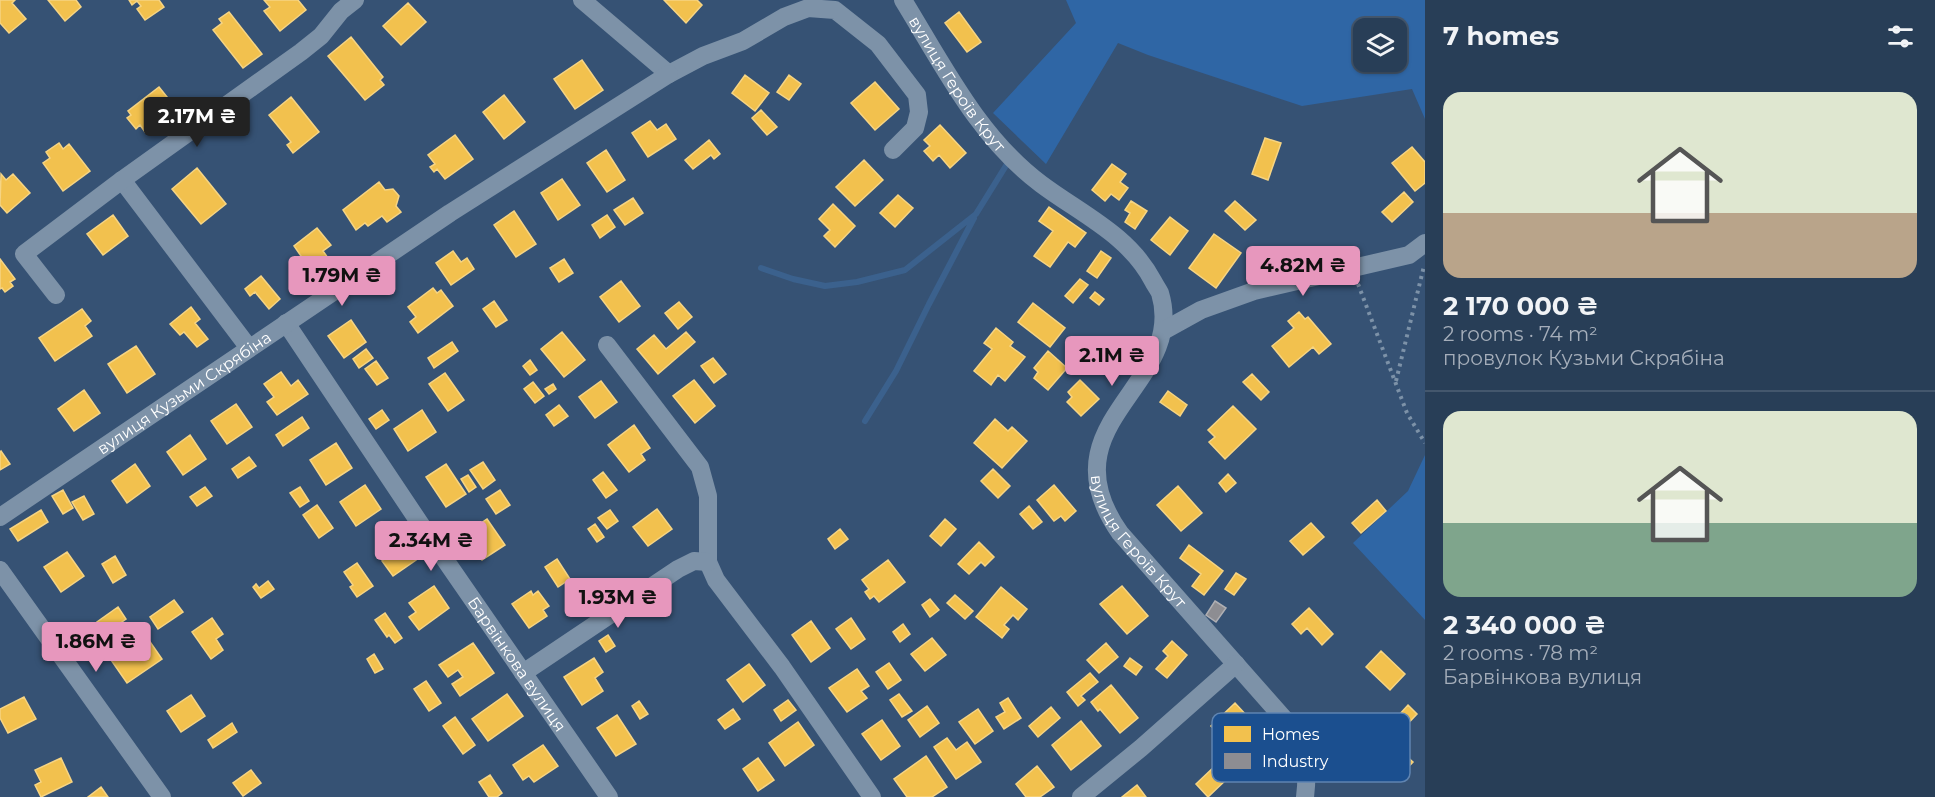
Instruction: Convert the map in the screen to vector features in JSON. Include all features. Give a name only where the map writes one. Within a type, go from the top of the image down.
[{"type":"street","points":[[56,295],[24,254],[122,180],[306,48],[321,36],[341,11],[355,0]]},
{"type":"street","points":[[582,0],[669,74]]},
{"type":"street","name":"вулиця Героїв Крут","points":[[903,0],[961,95],[987,132],[1003,150],[1041,183],[1115,235],[1141,261],[1160,292],[1163,331],[1149,366],[1105,431],[1098,464],[1101,499],[1105,510],[1120,533],[1280,713]]},
{"type":"street","name":"вулиця Кузьми Скрябіна","points":[[0,517],[450,213],[669,74],[703,56],[743,41],[784,16],[808,8],[835,10],[878,44],[917,95],[919,112],[915,128],[893,150]]},
{"type":"street","points":[[122,180],[249,348]]},
{"type":"street","points":[[1163,331],[1201,310],[1254,291],[1408,255],[1425,243]]},
{"type":"street","name":"Барвінкова вулиця","points":[[286,323],[419,522],[609,797]]},
{"type":"street","points":[[607,345],[700,467],[708,496],[708,562],[716,580],[782,668],[872,797]]},
{"type":"street","points":[[523,673],[678,568],[694,561],[708,562]]},
{"type":"street","points":[[0,570],[162,797]]},
{"type":"street","points":[[1082,797],[1236,664]]},
{"type":"street","name":"вулиця Героїв Крут","points":[[1305,782],[1305,797]]},
{"type":"path","points":[[1396,382],[1425,264]]},
{"type":"path","points":[[1352,267],[1407,413],[1425,443]]},
{"type":"shaded area","points":[[1066,0],[1425,0],[1425,119],[1412,89],[1302,106],[1118,43],[1046,164],[993,113],[1076,23]]},
{"type":"shaded area","points":[[1425,455],[1425,620],[1353,543],[1408,491]]},
{"type":"building: Homes","points":[[0,0],[15,0],[12,3],[26,19],[9,33],[0,23]]},
{"type":"building: Homes","points":[[48,0],[76,0],[81,7],[65,21]]},
{"type":"building: Homes","points":[[129,0],[159,0],[164,7],[145,20],[137,9],[141,6],[137,1],[132,5]]},
{"type":"building: Homes","points":[[264,0],[298,0],[306,10],[280,31],[264,11],[270,7]]},
{"type":"building: Homes","points":[[664,0],[697,0],[702,5],[686,23]]},
{"type":"building: Homes","points":[[408,3],[426,22],[401,45],[383,26]]},
{"type":"building: Homes","points":[[229,12],[262,54],[243,68],[213,30],[222,23],[219,19]]},
{"type":"building: Homes","points":[[959,12],[981,42],[967,52],[945,23]]},
{"type":"building: Homes","points":[[351,37],[383,77],[380,80],[384,85],[365,100],[328,56]]},
{"type":"building: Homes","points":[[582,60],[603,90],[575,109],[554,79]]},
{"type":"building: Homes","points":[[745,75],[769,93],[755,111],[732,93]]},
{"type":"building: Homes","points":[[789,75],[801,84],[789,100],[777,92]]},
{"type":"building: Homes","points":[[875,82],[899,109],[875,130],[851,103]]},
{"type":"building: Homes","points":[[159,87],[175,107],[145,132],[140,125],[136,129],[127,118],[131,115],[128,111]]},
{"type":"building: Homes","points":[[504,95],[525,122],[504,139],[483,112]]},
{"type":"building: Homes","points":[[291,97],[319,132],[293,153],[287,145],[291,142],[269,115]]},
{"type":"building: Homes","points":[[761,110],[777,127],[767,135],[752,118]]},
{"type":"building: Homes","points":[[650,121],[657,130],[666,124],[676,139],[648,157],[632,133]]},
{"type":"building: Homes","points":[[940,125],[966,153],[950,168],[939,155],[933,161],[924,151],[930,146],[924,140]]},
{"type":"building: Homes","points":[[455,135],[473,159],[445,179],[437,169],[434,172],[430,167],[435,164],[428,155]]},
{"type":"building: Homes","points":[[1265,138],[1281,143],[1268,180],[1252,174]]},
{"type":"building: Homes","points":[[709,140],[720,154],[714,159],[711,155],[693,169],[685,160]]},
{"type":"building: Homes","points":[[59,143],[63,149],[69,144],[90,171],[63,191],[43,163],[50,158],[46,152]]},
{"type":"building: Homes","points":[[1412,147],[1425,162],[1425,183],[1415,191],[1392,163]]},
{"type":"building: Homes","points":[[606,150],[625,180],[607,192],[587,163]]},
{"type":"building: Homes","points":[[864,160],[883,180],[855,206],[836,187]]},
{"type":"building: Homes","points":[[1112,164],[1126,174],[1120,182],[1128,188],[1119,200],[1111,194],[1105,201],[1092,190]]},
{"type":"building: Homes","points":[[197,168],[226,204],[201,224],[172,189]]},
{"type":"building: Homes","points":[[1,174],[6,180],[13,174],[30,193],[7,213],[0,205]]},
{"type":"building: Homes","points":[[562,179],[580,205],[558,220],[541,193]]},
{"type":"building: Homes","points":[[379,182],[385,190],[393,189],[399,196],[396,206],[401,212],[387,222],[382,216],[368,226],[365,223],[356,230],[343,210]]},
{"type":"building: Homes","points":[[1404,192],[1413,202],[1392,222],[1382,212]]},
{"type":"building: Homes","points":[[898,195],[913,208],[895,227],[880,213]]},
{"type":"building: Homes","points":[[633,198],[643,213],[625,225],[614,210]]},
{"type":"building: Homes","points":[[1131,201],[1147,211],[1135,229],[1125,222],[1130,213],[1125,210]]},
{"type":"building: Homes","points":[[1235,201],[1256,220],[1245,230],[1225,211]]},
{"type":"building: Homes","points":[[833,204],[855,226],[835,247],[824,236],[830,230],[819,219]]},
{"type":"building: Homes","points":[[1049,207],[1086,233],[1075,247],[1068,242],[1050,267],[1034,256],[1053,231],[1039,221]]},
{"type":"building: Homes","points":[[514,211],[536,244],[516,257],[494,225]]},
{"type":"building: Homes","points":[[113,215],[128,236],[103,255],[87,234]]},
{"type":"building: Homes","points":[[607,215],[615,227],[600,238],[592,225]]},
{"type":"building: Homes","points":[[1170,217],[1188,231],[1170,255],[1151,240]]},
{"type":"building: Homes","points":[[317,228],[331,245],[323,251],[333,265],[316,278],[310,269],[305,273],[296,261],[301,256],[294,246]]},
{"type":"building: Homes","points":[[1214,234],[1241,253],[1216,288],[1189,268]]},
{"type":"building: Homes","points":[[453,251],[461,262],[467,258],[474,269],[451,285],[436,263]]},
{"type":"building: Homes","points":[[1101,251],[1111,258],[1097,278],[1087,271]]},
{"type":"building: Homes","points":[[0,259],[15,279],[10,282],[13,286],[5,292],[2,288],[0,289]]},
{"type":"building: Homes","points":[[564,259],[573,273],[559,282],[550,268]]},
{"type":"building: Homes","points":[[261,276],[280,299],[269,309],[255,292],[250,296],[245,289]]},
{"type":"building: Homes","points":[[1080,279],[1088,285],[1073,303],[1065,296]]},
{"type":"building: Homes","points":[[621,281],[640,306],[619,322],[600,297]]},
{"type":"building: Homes","points":[[433,288],[437,293],[441,290],[453,306],[418,333],[410,322],[416,317],[408,307]]},
{"type":"building: Homes","points":[[1095,292],[1104,299],[1099,305],[1090,298]]},
{"type":"building: Homes","points":[[494,301],[507,320],[496,327],[483,309]]},
{"type":"building: Homes","points":[[679,302],[692,317],[678,329],[665,313]]},
{"type":"building: Homes","points":[[1033,303],[1065,328],[1050,347],[1018,322]]},
{"type":"building: Homes","points":[[191,307],[200,319],[195,323],[208,339],[197,347],[184,332],[180,335],[170,324]]},
{"type":"building: Homes","points":[[82,309],[91,321],[85,326],[92,336],[55,361],[39,338]]},
{"type":"building: Homes","points":[[1299,312],[1305,319],[1308,317],[1331,344],[1319,354],[1313,347],[1289,367],[1272,346],[1294,328],[1288,321]]},
{"type":"building: Homes","points":[[351,320],[366,342],[344,358],[328,336]]},
{"type":"building: Homes","points":[[996,328],[1013,342],[1010,346],[1025,357],[1005,381],[998,375],[991,385],[974,371],[992,349],[984,343]]},
{"type":"building: Homes","points":[[562,332],[585,360],[564,377],[541,349]]},
{"type":"building: Homes","points":[[686,332],[695,342],[658,374],[637,349],[654,335],[666,349]]},
{"type":"building: Homes","points":[[452,342],[458,351],[434,368],[428,358]]},
{"type":"building: Homes","points":[[136,346],[155,374],[127,393],[108,364]]},
{"type":"building: Homes","points":[[366,349],[373,358],[359,368],[353,359]]},
{"type":"building: Homes","points":[[1048,351],[1067,368],[1048,390],[1034,378],[1038,372],[1034,368]]},
{"type":"building: Homes","points":[[713,358],[726,374],[714,383],[701,366]]},
{"type":"building: Homes","points":[[530,360],[537,370],[530,375],[523,366]]},
{"type":"building: Homes","points":[[376,361],[388,378],[377,385],[365,369]]},
{"type":"building: Homes","points":[[281,372],[291,386],[298,380],[308,394],[277,415],[267,402],[274,397],[264,384]]},
{"type":"building: Homes","points":[[445,373],[464,400],[448,411],[429,384]]},
{"type":"building: Homes","points":[[1252,374],[1269,392],[1261,400],[1243,382]]},
{"type":"building: Homes","points":[[694,380],[715,406],[695,423],[673,396]]},
{"type":"building: Homes","points":[[1080,380],[1099,399],[1081,416],[1067,402],[1072,397],[1068,392]]},
{"type":"building: Homes","points":[[601,381],[617,402],[595,418],[579,397]]},
{"type":"building: Homes","points":[[533,382],[544,396],[535,403],[524,389]]},
{"type":"building: Homes","points":[[553,384],[556,389],[549,394],[545,389]]},
{"type":"building: Homes","points":[[84,390],[100,413],[74,431],[58,409]]},
{"type":"building: Homes","points":[[1168,391],[1187,405],[1180,416],[1160,402]]},
{"type":"building: Homes","points":[[236,404],[252,427],[227,444],[211,421]]},
{"type":"building: Homes","points":[[559,405],[568,416],[554,426],[546,415]]},
{"type":"building: Homes","points":[[1233,406],[1256,429],[1225,459],[1209,442],[1215,437],[1208,430]]},
{"type":"building: Homes","points":[[382,410],[389,420],[376,429],[369,419]]},
{"type":"building: Homes","points":[[422,410],[436,432],[408,451],[394,429]]},
{"type":"building: Homes","points":[[302,417],[309,428],[283,446],[276,435]]},
{"type":"building: Homes","points":[[995,419],[1008,431],[1012,427],[1027,441],[1002,468],[974,443]]},
{"type":"building: Homes","points":[[634,425],[650,448],[641,454],[645,460],[629,472],[608,445]]},
{"type":"building: Homes","points":[[190,435],[206,459],[183,475],[167,452]]},
{"type":"building: Homes","points":[[336,443],[352,468],[326,485],[310,460]]},
{"type":"building: Homes","points":[[0,452],[10,464],[0,470]]},
{"type":"building: Homes","points":[[249,457],[256,466],[238,478],[232,469]]},
{"type":"building: Homes","points":[[483,462],[495,480],[483,489],[470,470]]},
{"type":"building: Homes","points":[[135,464],[150,486],[127,503],[112,481]]},
{"type":"building: Homes","points":[[446,464],[466,494],[446,507],[426,477]]},
{"type":"building: Homes","points":[[993,469],[1010,486],[998,498],[981,481]]},
{"type":"building: Homes","points":[[603,472],[617,490],[606,498],[593,480]]},
{"type":"building: Homes","points":[[1228,474],[1236,483],[1226,492],[1219,483]]},
{"type":"building: Homes","points":[[468,475],[476,487],[469,492],[461,479]]},
{"type":"building: Homes","points":[[365,485],[381,509],[356,526],[340,502]]},
{"type":"building: Homes","points":[[1054,485],[1076,511],[1065,521],[1061,516],[1054,521],[1037,500]]},
{"type":"building: Homes","points":[[1178,486],[1202,513],[1181,531],[1157,505]]},
{"type":"building: Homes","points":[[205,487],[212,496],[197,506],[190,497]]},
{"type":"building: Homes","points":[[300,487],[309,501],[300,507],[290,493]]},
{"type":"building: Homes","points":[[63,490],[73,508],[63,514],[52,496]]},
{"type":"building: Homes","points":[[500,490],[510,505],[496,514],[486,499]]},
{"type":"building: Homes","points":[[84,496],[94,514],[83,520],[72,502]]},
{"type":"building: Homes","points":[[1377,500],[1386,511],[1361,533],[1352,523]]},
{"type":"building: Homes","points":[[317,505],[333,528],[319,538],[303,515]]},
{"type":"building: Homes","points":[[1029,506],[1042,522],[1033,529],[1020,514]]},
{"type":"building: Homes","points":[[657,509],[672,529],[648,546],[633,527]]},
{"type":"building: Homes","points":[[41,510],[48,522],[18,541],[10,529]]},
{"type":"building: Homes","points":[[610,510],[618,521],[607,529],[598,518]]},
{"type":"building: Homes","points":[[487,519],[505,545],[482,560],[465,534]]},
{"type":"building: Homes","points":[[945,519],[956,529],[941,546],[930,536]]},
{"type":"building: Homes","points":[[1311,523],[1324,537],[1303,555],[1290,541]]},
{"type":"building: Homes","points":[[595,524],[604,537],[597,542],[588,529]]},
{"type":"building: Homes","points":[[840,529],[848,539],[835,549],[828,539]]},
{"type":"building: Homes","points":[[402,539],[416,560],[393,576],[382,561],[387,557],[383,551]]},
{"type":"building: Homes","points":[[979,542],[994,557],[985,566],[981,562],[969,574],[958,564]]},
{"type":"building: Homes","points":[[1189,545],[1223,571],[1204,595],[1192,586],[1201,574],[1180,558]]},
{"type":"building: Homes","points":[[67,552],[84,576],[61,592],[44,567]]},
{"type":"building: Homes","points":[[115,556],[126,575],[113,583],[102,564]]},
{"type":"building: Homes","points":[[557,559],[570,579],[558,587],[545,567]]},
{"type":"building: Homes","points":[[888,560],[905,582],[879,602],[874,596],[870,599],[865,592],[869,589],[862,580]]},
{"type":"building: Homes","points":[[357,563],[373,586],[357,597],[350,587],[353,585],[344,572]]},
{"type":"building: Homes","points":[[1236,573],[1246,579],[1234,595],[1225,589]]},
{"type":"building: Homes","points":[[268,581],[274,589],[261,598],[253,587],[256,584],[259,588]]},
{"type":"building: Homes","points":[[434,586],[449,608],[419,630],[409,617],[416,612],[409,603]]},
{"type":"building: Homes","points":[[1122,586],[1148,616],[1127,634],[1100,604]]},
{"type":"building: Homes","points":[[1001,587],[1027,609],[1018,620],[1013,615],[1004,625],[1009,629],[1002,638],[976,617]]},
{"type":"building: Homes","points":[[531,591],[533,595],[538,591],[549,606],[543,610],[547,616],[529,628],[512,604]]},
{"type":"building: Homes","points":[[955,595],[973,611],[965,619],[947,603]]},
{"type":"building: Homes","points":[[930,599],[939,610],[930,617],[922,605]]},
{"type":"building: Homes","points":[[174,600],[183,612],[158,629],[150,617]]},
{"type":"building: Homes","points":[[118,607],[126,619],[105,634],[97,622]]},
{"type":"building: Homes","points":[[1309,608],[1333,634],[1322,645],[1307,628],[1301,634],[1292,624]]},
{"type":"building: Homes","points":[[385,613],[402,638],[395,643],[389,635],[387,637],[375,620]]},
{"type":"building: Homes","points":[[212,618],[223,634],[216,639],[223,650],[211,659],[192,632]]},
{"type":"building: Homes","points":[[851,618],[865,639],[851,649],[836,629]]},
{"type":"building: Homes","points":[[811,621],[830,648],[811,662],[792,635]]},
{"type":"building: Homes","points":[[903,624],[910,634],[900,642],[893,632]]},
{"type":"building: Homes","points":[[608,635],[615,646],[606,652],[599,641]]},
{"type":"building: Homes","points":[[146,636],[162,659],[127,683],[111,660]]},
{"type":"building: Homes","points":[[932,638],[946,655],[925,671],[911,654]]},
{"type":"building: Homes","points":[[1172,641],[1187,655],[1167,678],[1156,669],[1168,656],[1163,651]]},
{"type":"building: Homes","points":[[473,643],[494,673],[460,696],[452,684],[463,677],[458,670],[448,677],[439,665]]},
{"type":"building: Homes","points":[[1106,643],[1118,657],[1099,673],[1087,660]]},
{"type":"building: Homes","points":[[1381,651],[1405,674],[1390,690],[1366,667]]},
{"type":"building: Homes","points":[[374,654],[383,669],[375,673],[367,659]]},
{"type":"building: Homes","points":[[594,658],[603,672],[595,678],[603,691],[582,705],[564,677]]},
{"type":"building: Homes","points":[[1130,658],[1142,667],[1136,675],[1124,666]]},
{"type":"building: Homes","points":[[889,663],[901,680],[888,689],[876,672]]},
{"type":"building: Homes","points":[[749,664],[765,685],[743,702],[727,680]]},
{"type":"building: Homes","points":[[857,669],[869,686],[861,691],[867,698],[847,712],[829,688]]},
{"type":"building: Homes","points":[[1090,673],[1098,682],[1081,696],[1085,700],[1078,706],[1067,692]]},
{"type":"building: Homes","points":[[426,681],[441,703],[429,711],[414,689]]},
{"type":"building: Homes","points":[[1111,685],[1138,718],[1120,733],[1091,702]]},
{"type":"building: Homes","points":[[507,694],[523,716],[488,741],[472,719]]},
{"type":"building: Homes","points":[[899,694],[912,711],[902,717],[890,700]]},
{"type":"building: Homes","points":[[191,695],[205,716],[181,732],[167,711]]},
{"type":"building: Homes","points":[[24,697],[36,719],[8,733],[0,718],[0,709]]},
{"type":"building: Homes","points":[[1008,698],[1021,718],[1004,729],[996,717],[1005,712],[1000,703]]},
{"type":"building: Homes","points":[[788,700],[796,710],[781,721],[774,710]]},
{"type":"building: Homes","points":[[639,701],[648,714],[640,719],[632,706]]},
{"type":"building: Homes","points":[[1235,703],[1244,713],[1225,713]]},
{"type":"building: Homes","points":[[1408,705],[1417,714],[1410,721],[1410,713],[1401,713]]},
{"type":"building: Homes","points":[[927,706],[939,723],[920,737],[908,720]]},
{"type":"building: Homes","points":[[1051,707],[1060,718],[1038,737],[1029,726]]},
{"type":"building: Homes","points":[[733,709],[740,719],[725,729],[718,720]]},
{"type":"building: Homes","points":[[978,709],[993,731],[975,744],[959,722]]},
{"type":"building: Homes","points":[[617,715],[636,744],[616,756],[597,728]]},
{"type":"building: Homes","points":[[455,717],[475,745],[463,754],[443,726]]},
{"type":"building: Homes","points":[[882,720],[900,746],[881,760],[862,734]]},
{"type":"building: Homes","points":[[1081,721],[1101,746],[1071,770],[1052,745]]},
{"type":"building: Homes","points":[[798,722],[814,745],[785,766],[769,743]]},
{"type":"building: Homes","points":[[232,723],[237,732],[213,748],[208,740]]},
{"type":"building: Homes","points":[[947,738],[956,750],[967,742],[981,762],[956,779],[934,747]]},
{"type":"building: Homes","points":[[543,745],[558,766],[534,782],[529,776],[523,780],[513,765]]},
{"type":"building: Homes","points":[[926,756],[947,787],[932,797],[907,797],[894,779]]},
{"type":"building: Homes","points":[[61,758],[72,782],[41,797],[35,785],[41,782],[35,770]]},
{"type":"building: Homes","points":[[758,758],[774,780],[758,791],[743,769]]},
{"type":"building: Homes","points":[[1037,766],[1054,787],[1040,797],[1026,797],[1016,784]]},
{"type":"building: Homes","points":[[1212,769],[1212,782],[1224,782],[1208,797],[1196,784]]},
{"type":"building: Homes","points":[[251,770],[261,783],[243,796],[233,783]]},
{"type":"building: Homes","points":[[490,775],[502,793],[497,797],[489,797],[479,782]]},
{"type":"building: Homes","points":[[1137,785],[1146,797],[1122,797]]},
{"type":"building: Homes","points":[[101,787],[108,797],[88,797]]},
{"type":"building: Industry","points":[[1215,601],[1226,608],[1216,622],[1206,615]]},
{"type":"waterway","points":[[761,268],[793,279],[825,286],[857,282],[905,270],[976,214],[1007,164]]},
{"type":"waterway","points":[[865,421],[896,371],[974,218]]}]
